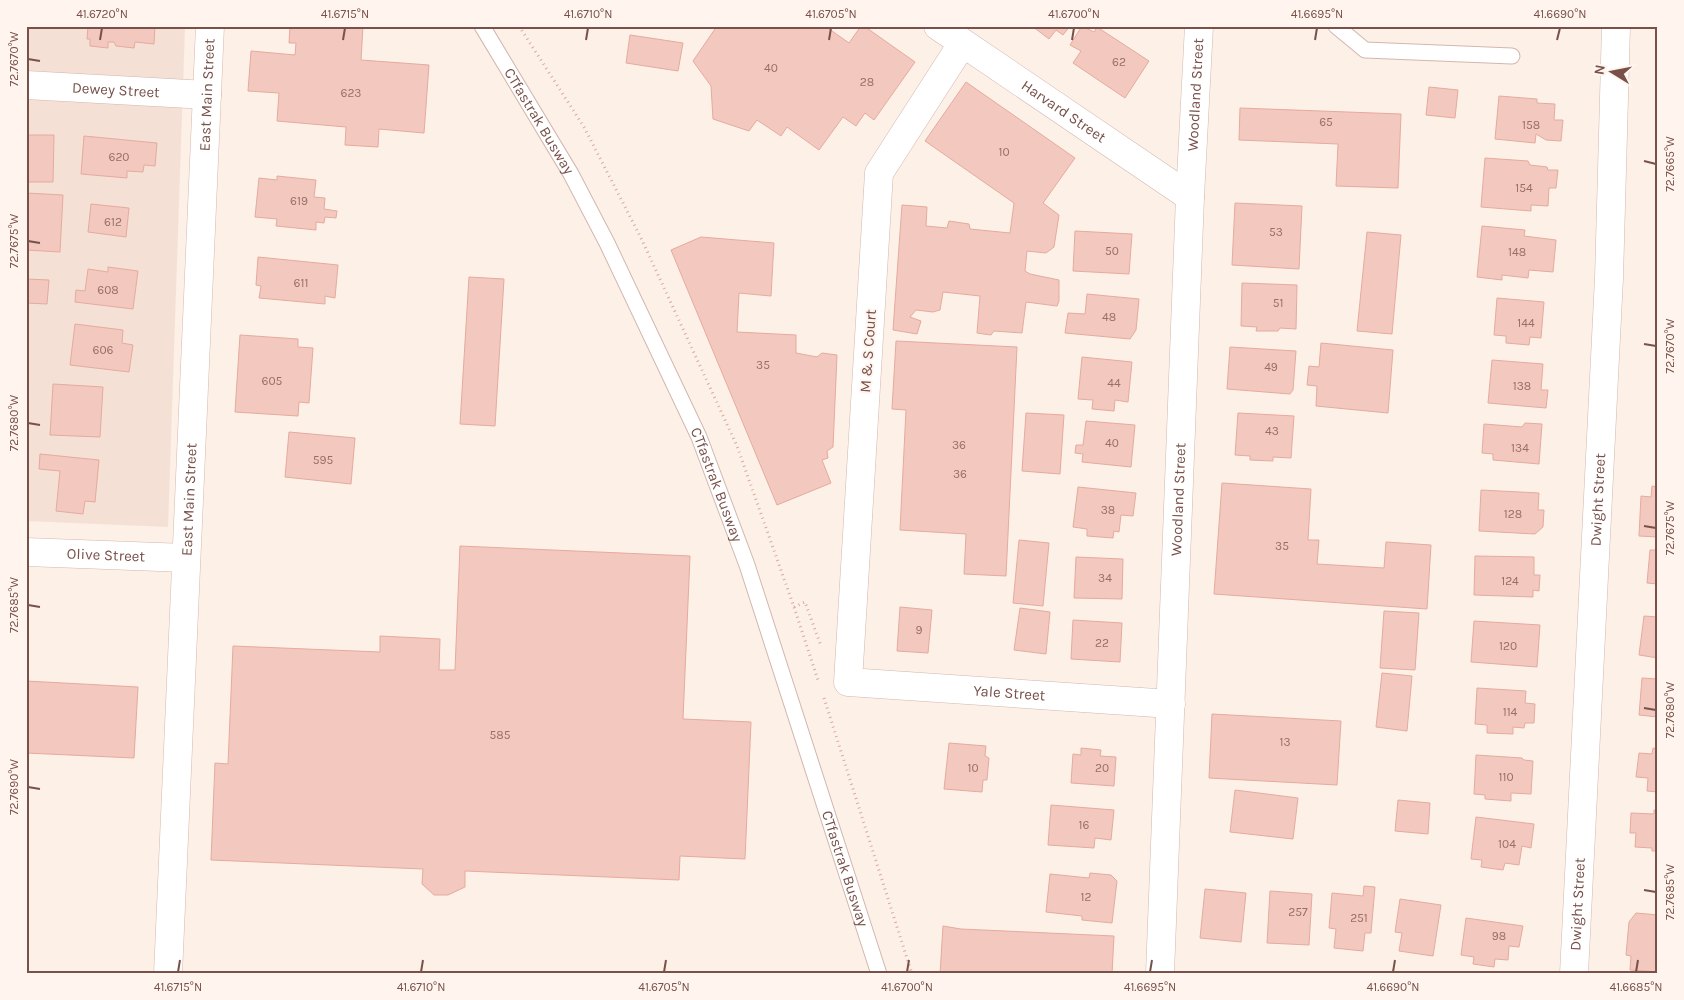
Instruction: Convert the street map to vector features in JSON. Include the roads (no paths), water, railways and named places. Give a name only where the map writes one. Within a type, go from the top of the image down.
[{"type":"street","name":"East Main Street","points":[[168,974],[210,26]]},
{"type":"street","name":"Harvard Street","points":[[938,26],[1190,197]]},
{"type":"street","name":"Woodland Street","points":[[1160,974],[1190,197],[1199,26]]},
{"type":"street","name":"Dwight Street","points":[[1574,974],[1609,278],[1616,26]]},
{"type":"street","name":"M & S Court","points":[[848,673],[879,172],[962,44]]},
{"type":"street","name":"Dewey Street","points":[[26,85],[207,95]]},
{"type":"street","name":"Olive Street","points":[[26,552],[186,558]]},
{"type":"street","name":"Yale Street","points":[[848,673],[1171,704]]},
{"type":"lane","name":"CTfastrak Busway","points":[[482,26],[575,183],[641,311],[699,437],[747,565],[879,974]]},
{"type":"lane","points":[[1336,26],[1365,50],[1512,56]]}]
